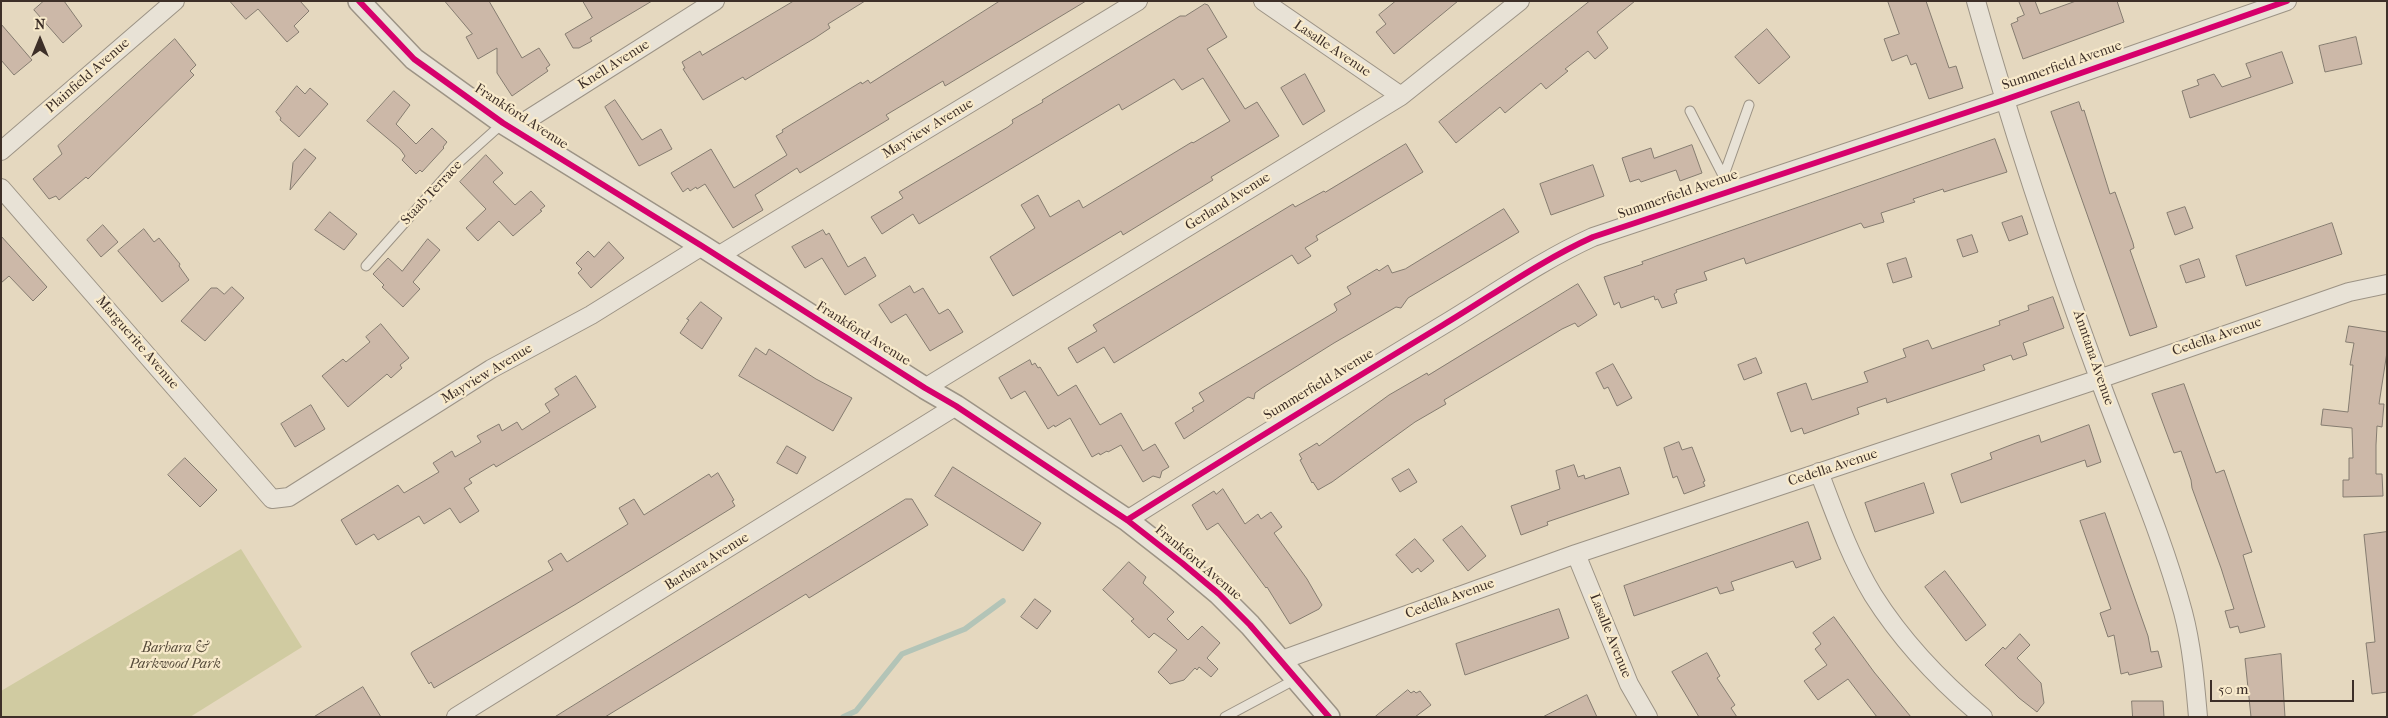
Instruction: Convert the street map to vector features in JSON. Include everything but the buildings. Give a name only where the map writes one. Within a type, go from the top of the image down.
[{"type":"street","name":"Plainfield Avenue","points":[[1,151],[175,1]]},
{"type":"street","name":"Frankford Avenue","points":[[360,1],[414,59],[508,126],[956,406],[1127,520],[1219,594],[1282,660],[1329,717]]},
{"type":"street","name":"Knell Avenue","points":[[508,126],[715,1]]},
{"type":"street","name":"Mayview Avenue","points":[[272,499],[289,497],[491,370],[710,251],[1138,1]]},
{"type":"street","name":"Lasalle Avenue","points":[[1263,1],[1401,96]]},
{"type":"street","name":"Gerland Avenue","points":[[925,388],[1401,96],[1520,1]]},
{"type":"street","name":"Anntana Avenue","points":[[1976,1],[2004,100],[2099,379],[2168,564],[2184,613],[2194,669],[2198,717]]},
{"type":"street","name":"Summerfield Avenue","points":[[1127,520],[1273,427],[1490,297],[1560,252],[1593,237],[1728,183],[2004,100],[2287,1]]},
{"type":"street","name":"Marguerite Avenue","points":[[1,188],[272,499]]},
{"type":"street","name":"Cedella Avenue","points":[[1282,660],[1576,554],[2099,379],[2349,292],[2387,284]]},
{"type":"street","name":"Barbara Avenue","points":[[456,717],[956,406]]},
{"type":"street","points":[[1819,472],[1846,542],[1873,594],[1902,634],[1934,672],[1983,717]]},
{"type":"street","name":"Lasalle Avenue","points":[[1576,554],[1629,684],[1648,717]]},
{"type":"lane","points":[[1728,183],[1749,105]]},
{"type":"lane","points":[[1690,111],[1728,183]]},
{"type":"lane","name":"Staab Terrace","points":[[366,266],[454,166],[508,126]]},
{"type":"lane","points":[[1225,717],[1297,679]]},
{"type":"green space","name":"Barbara & Parkwood Park","points":[[241,549],[302,647],[190,717],[1,717],[1,691]]},
{"type":"waterway","points":[[843,717],[856,711],[902,654],[965,629],[1003,601]]},
{"type":"cycle path","points":[[359,1],[414,59],[503,123],[956,406],[1127,520],[1219,594],[1250,625],[1329,717]]},
{"type":"cycle path","points":[[1127,520],[1535,267],[1593,237],[2004,100],[2287,1]]}]
